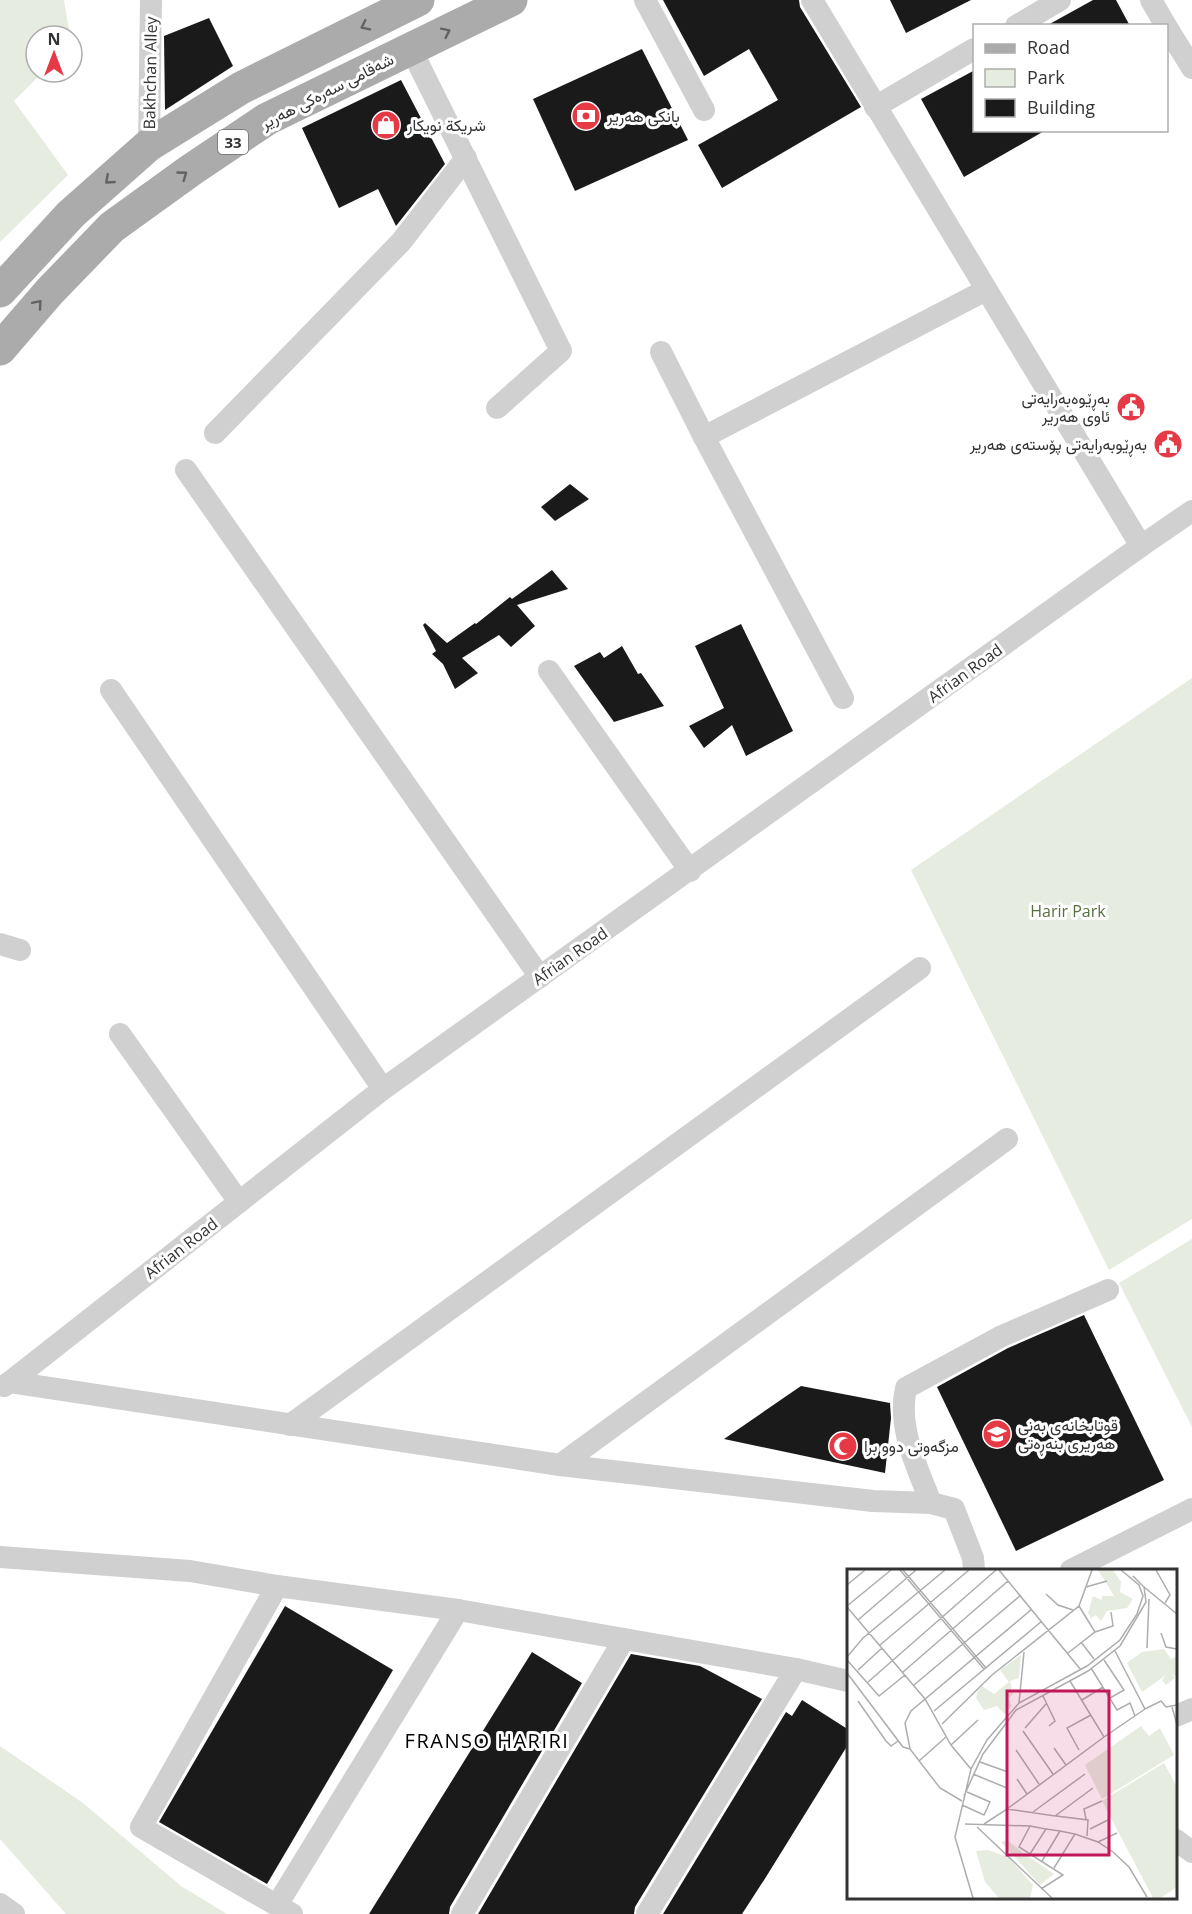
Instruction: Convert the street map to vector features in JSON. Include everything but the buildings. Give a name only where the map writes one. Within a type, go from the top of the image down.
[{"type":"main road","name":"33","points":[[0,291],[71,214],[149,146],[241,88],[418,0]]},
{"type":"main road","name":"شەقامی سەرەکی هەریر","points":[[0,349],[50,291],[112,227],[191,170],[267,119],[511,0]]},
{"type":"street","name":"Bakhchan Alley","points":[[149,146],[151,0]]},
{"type":"street","points":[[645,0],[704,110]]},
{"type":"street","points":[[812,0],[1141,546]]},
{"type":"street","points":[[1019,24],[1060,0]]},
{"type":"street","points":[[1151,0],[1165,24]]},
{"type":"street","points":[[1168,29],[1192,68]]},
{"type":"street","points":[[411,49],[561,351],[497,408]]},
{"type":"street","points":[[875,106],[973,50]]},
{"type":"street","points":[[216,433],[401,242],[466,158]]},
{"type":"street","points":[[704,437],[986,290]]},
{"type":"street","points":[[661,352],[843,698]]},
{"type":"street","points":[[186,470],[540,977]]},
{"type":"street","name":"Afrian Road","points":[[5,1385],[383,1089],[1192,511]]},
{"type":"street","points":[[549,672],[690,871]]},
{"type":"street","points":[[111,690],[383,1089]]},
{"type":"street","points":[[290,1425],[920,969]]},
{"type":"street","points":[[120,1034],[239,1202]]},
{"type":"street","points":[[560,1466],[1007,1139]]},
{"type":"street","points":[[931,1503],[909,1446],[902,1404],[906,1388],[1002,1336],[1108,1290]]},
{"type":"street","points":[[5,1385],[560,1466],[873,1501],[931,1503],[954,1509],[973,1558],[974,1569]]},
{"type":"street","points":[[1073,1569],[1192,1509]]},
{"type":"street","points":[[0,1557],[190,1571],[276,1586],[458,1610],[796,1669],[847,1681]]},
{"type":"street","points":[[276,1586],[141,1827],[284,1909],[458,1610]]},
{"type":"street","points":[[462,1914],[624,1639]]},
{"type":"street","points":[[647,1914],[796,1669]]},
{"type":"street","points":[[1177,1716],[1192,1709]]},
{"type":"street","points":[[1177,1841],[1192,1852]]},
{"type":"street","points":[[0,1905],[14,1914]]},
{"type":"green space","points":[[0,0],[64,0],[68,24],[24,24],[24,84],[31,84],[14,101],[68,175],[0,242]]},
{"type":"green space","name":"Harir Park","points":[[1192,678],[1192,1219],[1109,1270],[911,870]]},
{"type":"green space","points":[[1192,1239],[1192,1427],[1119,1283]]},
{"type":"green space","points":[[0,1746],[83,1803],[181,1886],[227,1914],[66,1914],[0,1839]]},
{"type":"place","name":"بانکی هەریر","points":[[586,116]]},
{"type":"place","name":"شريكة نويكار","points":[[386,125]]},
{"type":"place","name":"بەڕێوەبەرایەتی ئاوی هەریر","points":[[1131,407]]},
{"type":"place","name":"بەڕێوبەرایەتی پۆستەی هەریر","points":[[1168,444]]},
{"type":"place","name":"قوتابخانەی بەنی هەریری بنەڕەتی","points":[[997,1434]]},
{"type":"place","name":"مزگەوتی دوو برا","points":[[843,1446]]},
{"type":"district","name":"FRANSO HARIRI","points":[[487,1740]]}]
